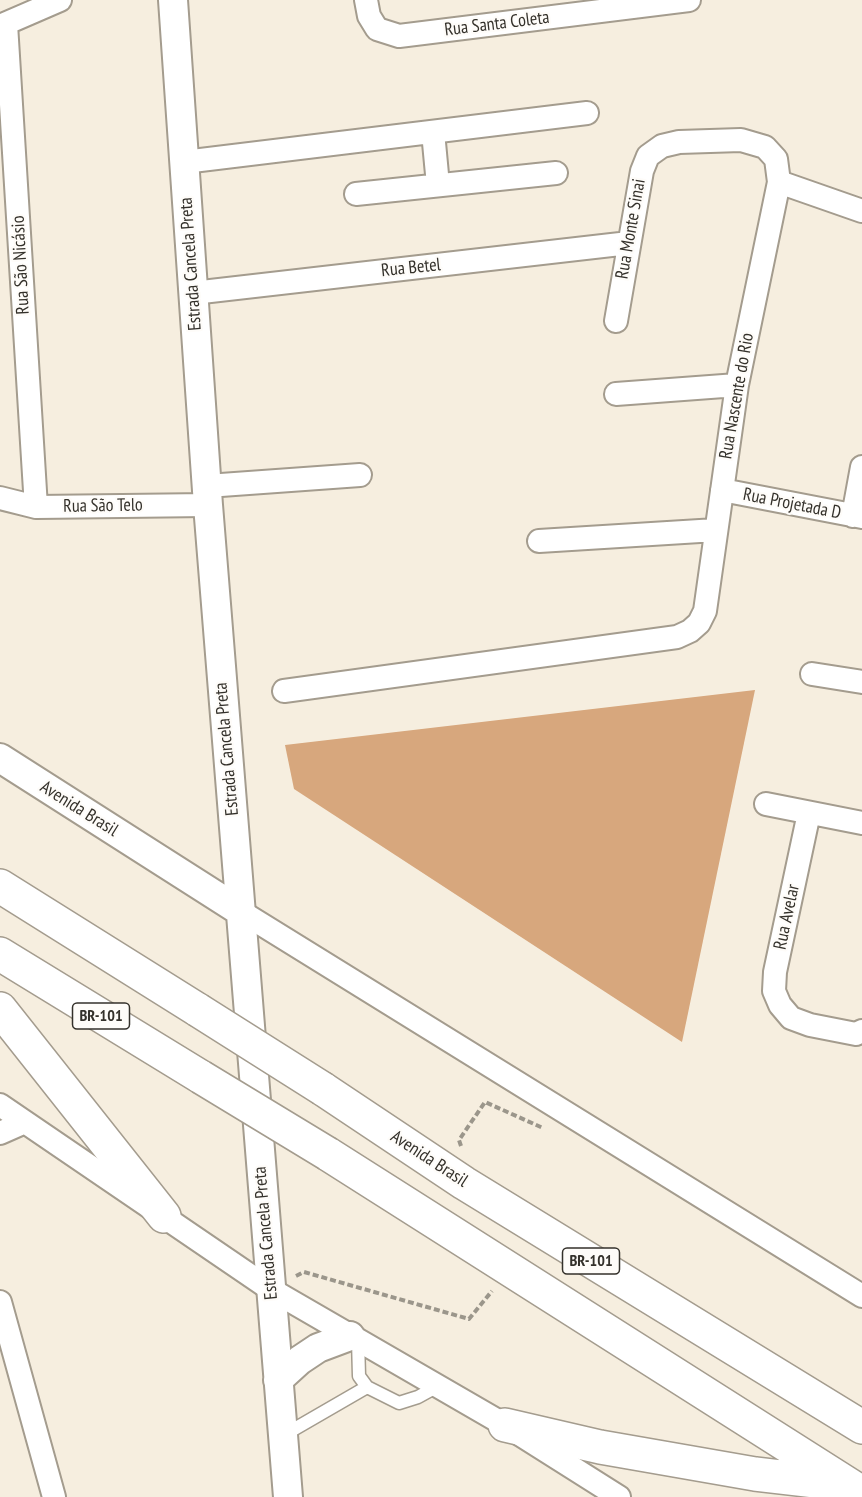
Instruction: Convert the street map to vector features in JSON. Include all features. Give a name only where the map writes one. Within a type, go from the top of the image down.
[{"type":"highway","name":"Avenida Brasil","points":[[0,886],[323,1089],[464,1183],[862,1427]]},
{"type":"highway","name":"BR-101","points":[[0,954],[328,1154],[856,1489]]},
{"type":"highway","points":[[0,1010],[164,1216]]},
{"type":"highway","points":[[505,1425],[600,1447],[856,1489]]},
{"type":"street","points":[[3,25],[60,0]]},
{"type":"street","name":"Estrada Cancela Preta","points":[[172,0],[207,495],[288,1497]]},
{"type":"street","name":"Rua Santa Coleta","points":[[366,0],[369,16],[378,29],[399,36],[689,0]]},
{"type":"street","name":"Rua São Nicásio","points":[[3,25],[36,507]]},
{"type":"street","points":[[184,162],[587,113]]},
{"type":"street","points":[[434,132],[438,185]]},
{"type":"street","name":"Rua Monte Sinai","points":[[616,321],[642,171],[648,156],[662,146],[679,142],[741,140],[765,147],[776,159],[778,182]]},
{"type":"street","points":[[356,194],[556,173]]},
{"type":"street","points":[[778,182],[862,211]]},
{"type":"street","name":"Rua Nascente do Rio","points":[[284,691],[677,636],[690,631],[699,623],[705,611],[737,385],[778,182]]},
{"type":"street","name":"Rua Betel","points":[[193,293],[629,243]]},
{"type":"street","points":[[616,394],[737,385]]},
{"type":"street","points":[[858,517],[862,467]]},
{"type":"street","name":"Rua São Telo","points":[[0,498],[36,507],[207,495],[360,475]]},
{"type":"street","name":"Rua Projetada D","points":[[722,490],[858,517]]},
{"type":"street","points":[[539,542],[716,530]]},
{"type":"street","points":[[812,674],[862,682]]},
{"type":"street","name":"Avenida Brasil","points":[[0,758],[240,911],[862,1296]]},
{"type":"street","points":[[766,804],[862,823]]},
{"type":"street","name":"Rua Avelar","points":[[809,813],[775,972],[774,991],[780,1005],[791,1018],[810,1025],[856,1034],[862,1031]]},
{"type":"street","points":[[0,1105],[270,1289],[505,1425],[619,1497]]},
{"type":"street","points":[[0,1133],[26,1122]]},
{"type":"street","points":[[0,1302],[54,1497]]},
{"type":"street","points":[[278,1380],[300,1360],[318,1348],[354,1338]]},
{"type":"lane","points":[[354,1338],[359,1377],[367,1387],[399,1403],[418,1397],[438,1386]]},
{"type":"lane","points":[[283,1436],[367,1387]]},
{"type":"path","points":[[464,1183],[459,1140],[486,1102],[550,1131]]},
{"type":"path","points":[[270,1289],[304,1272],[469,1319],[510,1270]]},
{"type":"building","points":[[755,690],[682,1042],[294,789],[285,745]]}]
